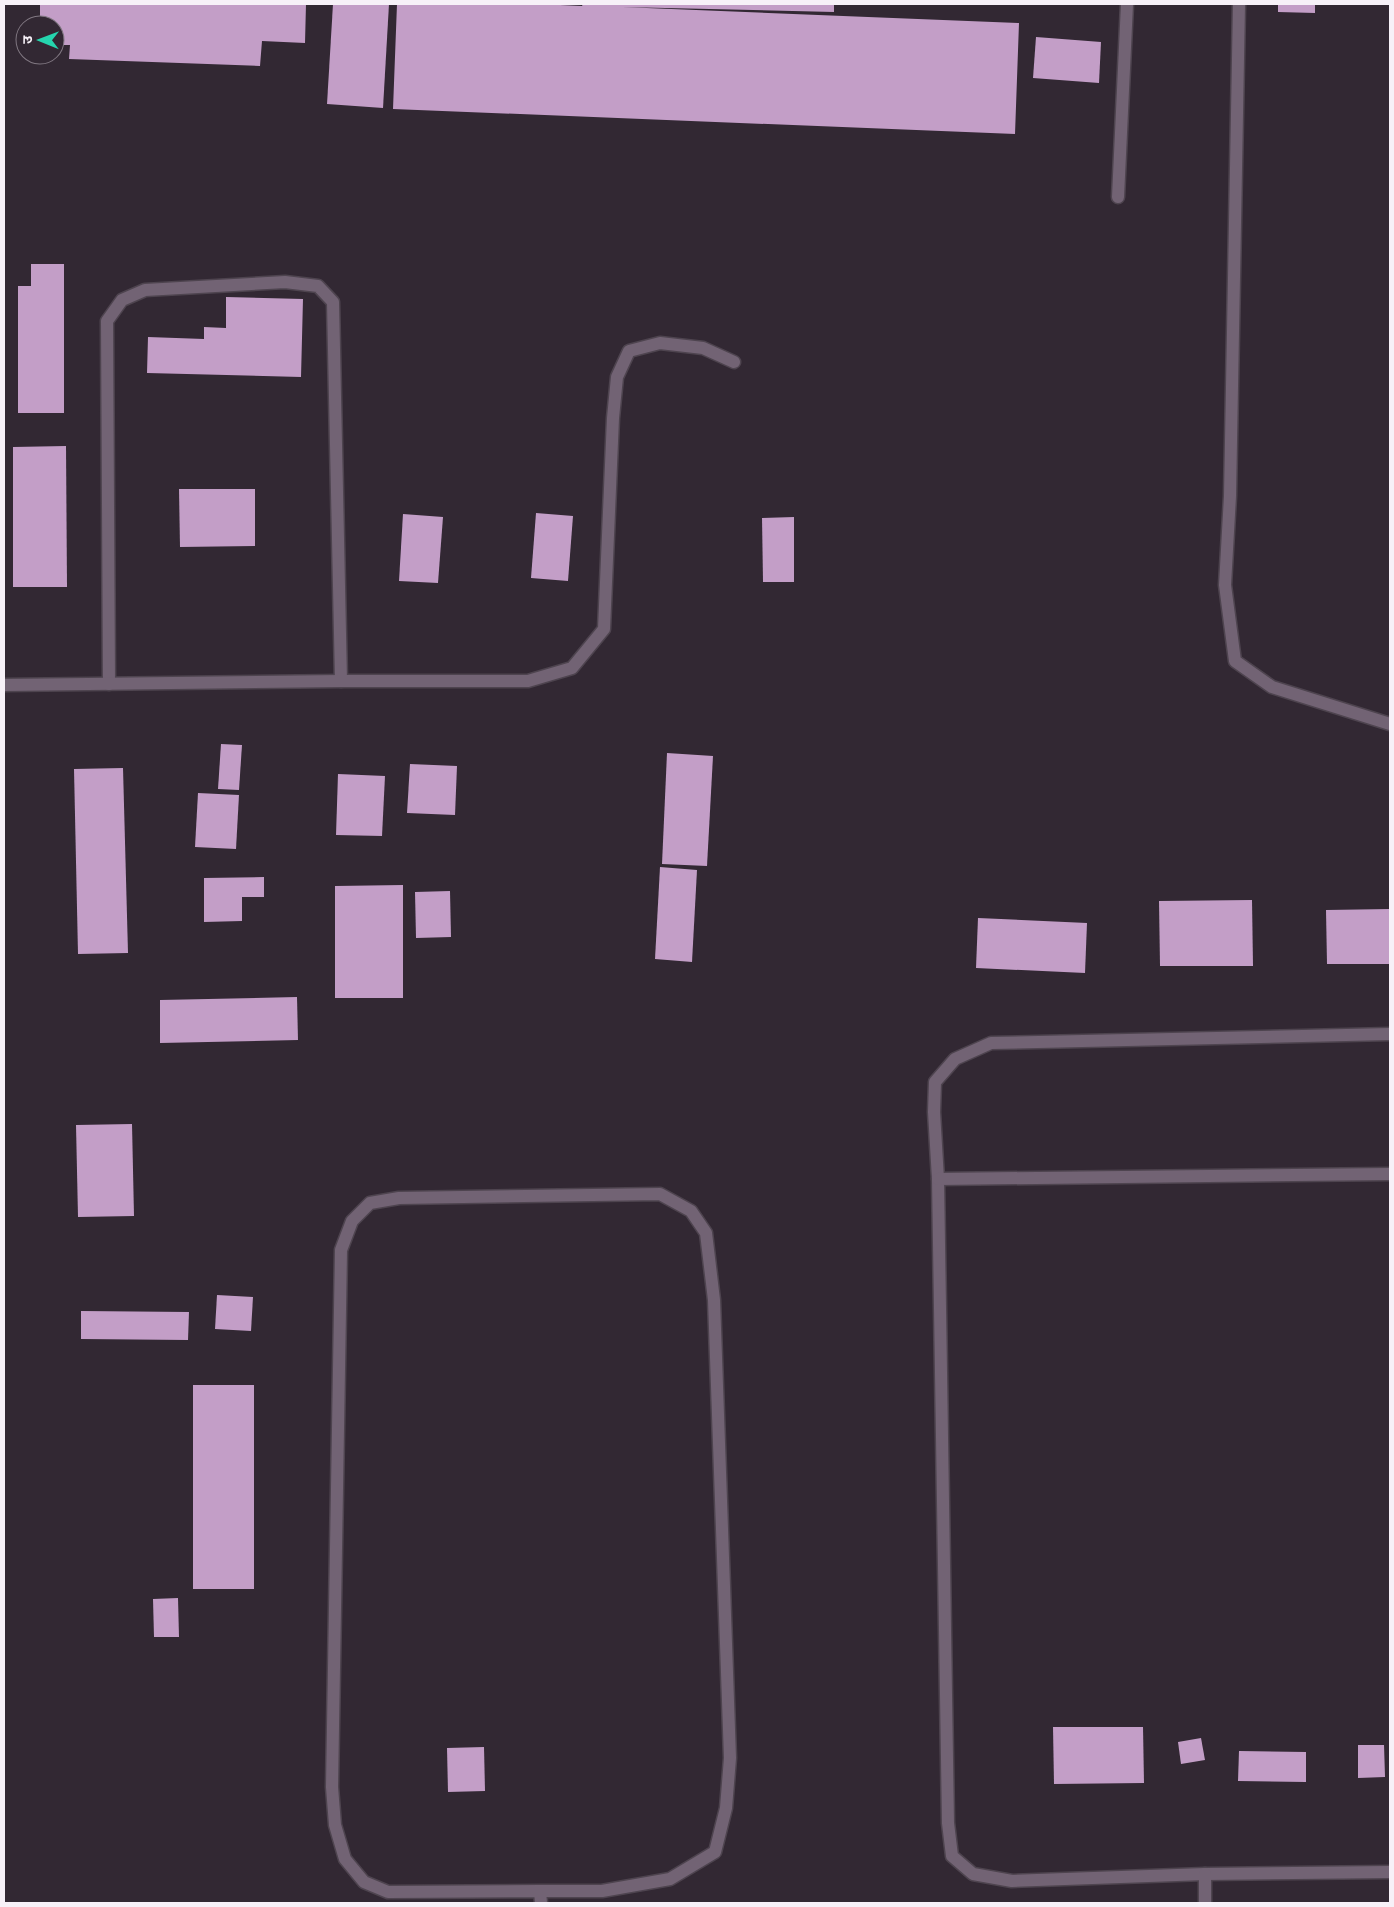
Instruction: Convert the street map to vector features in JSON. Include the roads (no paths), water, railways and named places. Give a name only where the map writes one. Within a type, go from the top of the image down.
[{"type":"street","points":[[1118,197],[1127,4]]},
{"type":"street","points":[[1239,4],[1230,486],[1225,585],[1234,661],[1272,687],[1390,724]]},
{"type":"street","points":[[109,684],[107,321],[122,300],[145,290],[285,282],[318,286],[333,302],[341,681]]},
{"type":"street","points":[[4,685],[528,680],[572,668],[604,629],[613,418],[617,377],[629,351],[660,342],[703,348],[734,362]]},
{"type":"street","points":[[1390,1034],[991,1043],[954,1059],[935,1082],[934,1112],[938,1179],[948,1823],[952,1856],[973,1874],[1012,1881],[1205,1874],[1390,1872]]},
{"type":"street","points":[[938,1179],[1390,1174]]},
{"type":"street","points":[[660,1194],[691,1210],[706,1233],[715,1310],[730,1758],[726,1808],[715,1852],[670,1879],[602,1891],[540,1897],[388,1892],[364,1882],[345,1858],[335,1825],[332,1787],[341,1250],[352,1221],[370,1203],[399,1198],[660,1194]]},
{"type":"street","points":[[1205,1874],[1206,1903]]}]
